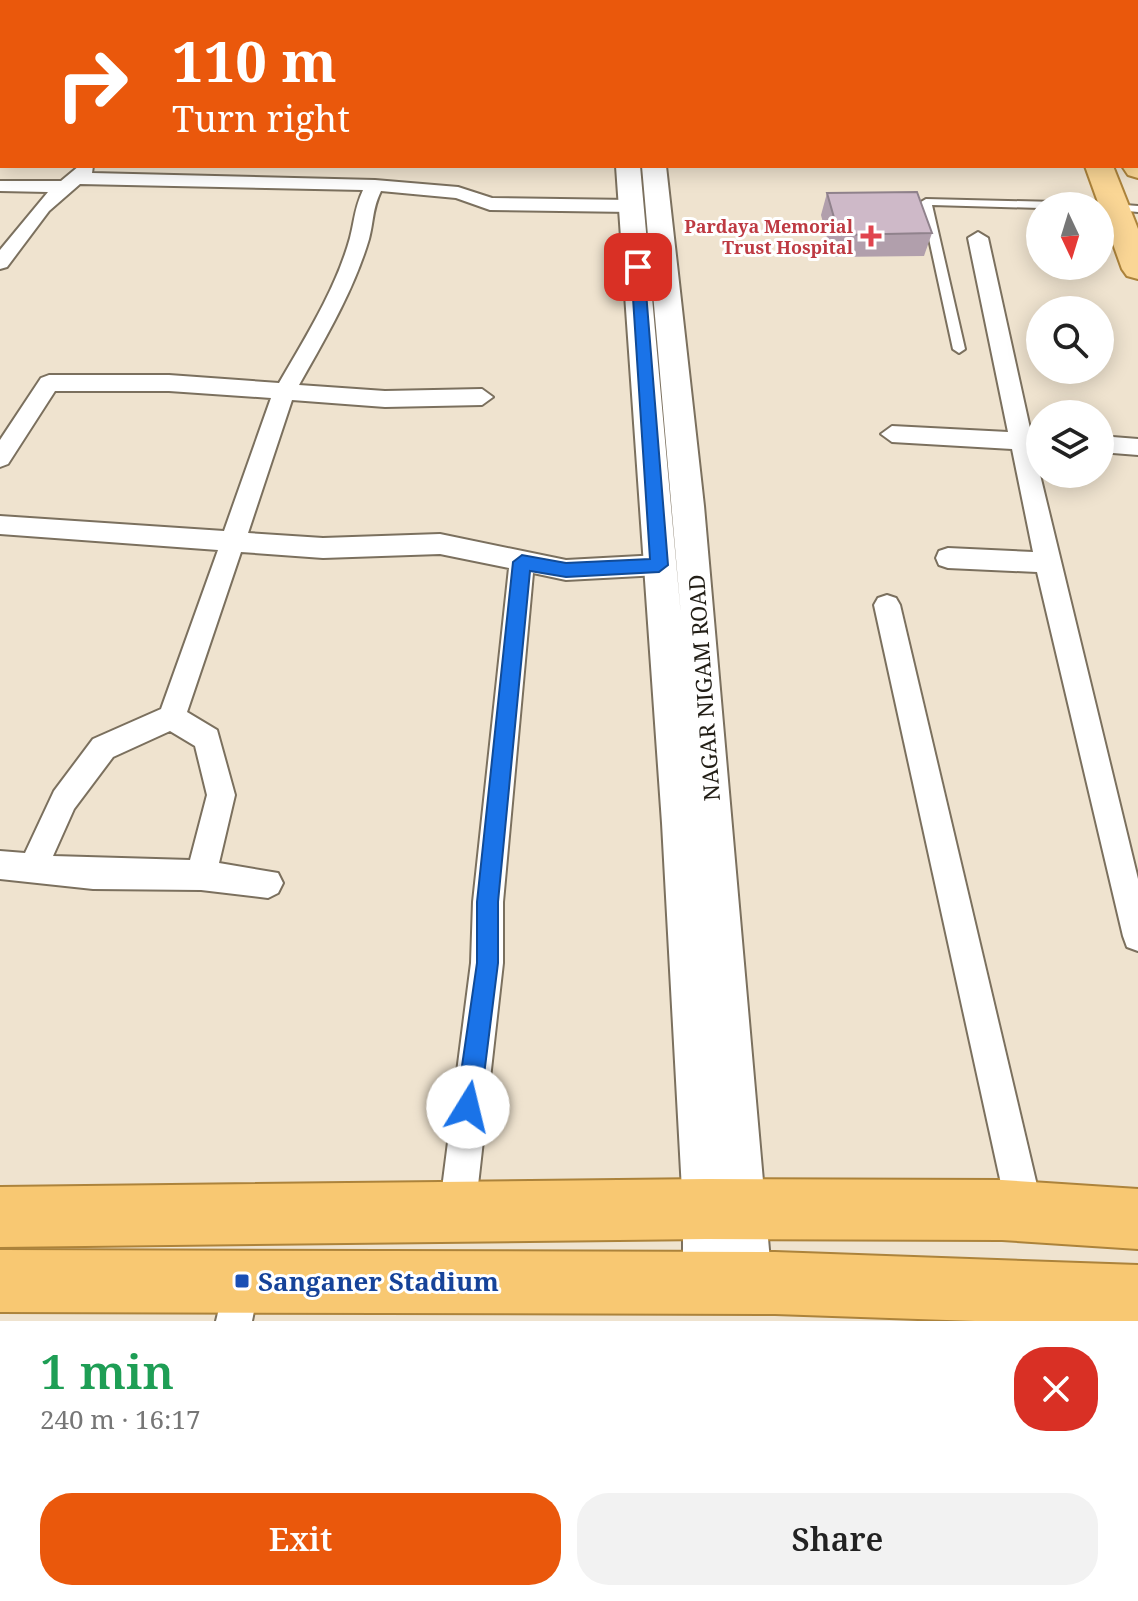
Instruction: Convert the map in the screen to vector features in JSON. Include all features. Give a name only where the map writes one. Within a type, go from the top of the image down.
[{"type":"highway","points":[[0,1217],[725,1210],[1025,1211],[1138,1219]]},
{"type":"highway","points":[[0,1281],[238,1301],[728,1284],[1008,1306],[1138,1296]]},
{"type":"main road","points":[[1100,168],[1108,192]]},
{"type":"main road","points":[[1114,209],[1138,269]]},
{"type":"street","name":"NAGAR NIGAM ROAD","points":[[628,168],[681,823],[725,1210]]},
{"type":"street","name":"NAGAR NIGAM ROAD","points":[[654,168],[689,506],[725,1210]]},
{"type":"street","points":[[0,186],[76,177],[375,185],[458,193],[490,204],[631,206]]},
{"type":"street","points":[[0,263],[42,207],[76,177]]},
{"type":"street","points":[[33,868],[64,800],[103,748],[172,717],[284,393],[324,323],[360,237],[362,213],[375,185]]},
{"type":"street","points":[[978,238],[1026,419]]},
{"type":"street","points":[[0,458],[49,383],[169,383],[385,399],[482,397]]},
{"type":"street","points":[[892,434],[1026,442]]},
{"type":"street","points":[[1114,445],[1138,447]]},
{"type":"street","points":[[1038,488],[1047,563],[1133,900],[1138,936]]},
{"type":"street","points":[[0,525],[323,548],[440,544],[566,570],[659,565]]},
{"type":"street","points":[[948,558],[1047,563]]},
{"type":"street","points":[[457,1212],[487,963],[488,902],[522,562]]},
{"type":"street","points":[[887,605],[1025,1211]]},
{"type":"street","points":[[172,717],[207,739],[221,795],[201,875]]},
{"type":"street","points":[[0,865],[93,874],[201,875],[268,883]]},
{"type":"street","points":[[725,1210],[728,1284]]},
{"type":"lane","points":[[959,349],[926,202],[1026,205]]},
{"type":"building","points":[[917,192],[932,233],[839,235],[827,193]]},
{"type":"place","name":"Pardaya Memorial Trust Hospital","points":[[871,236]]},
{"type":"place","name":"Sanganer Stadium","points":[[242,1281]]},
{"type":"route","points":[[468,1107],[482,1014],[488,902],[502,776],[508,677],[522,562],[566,570],[659,565],[638,267]]}]
